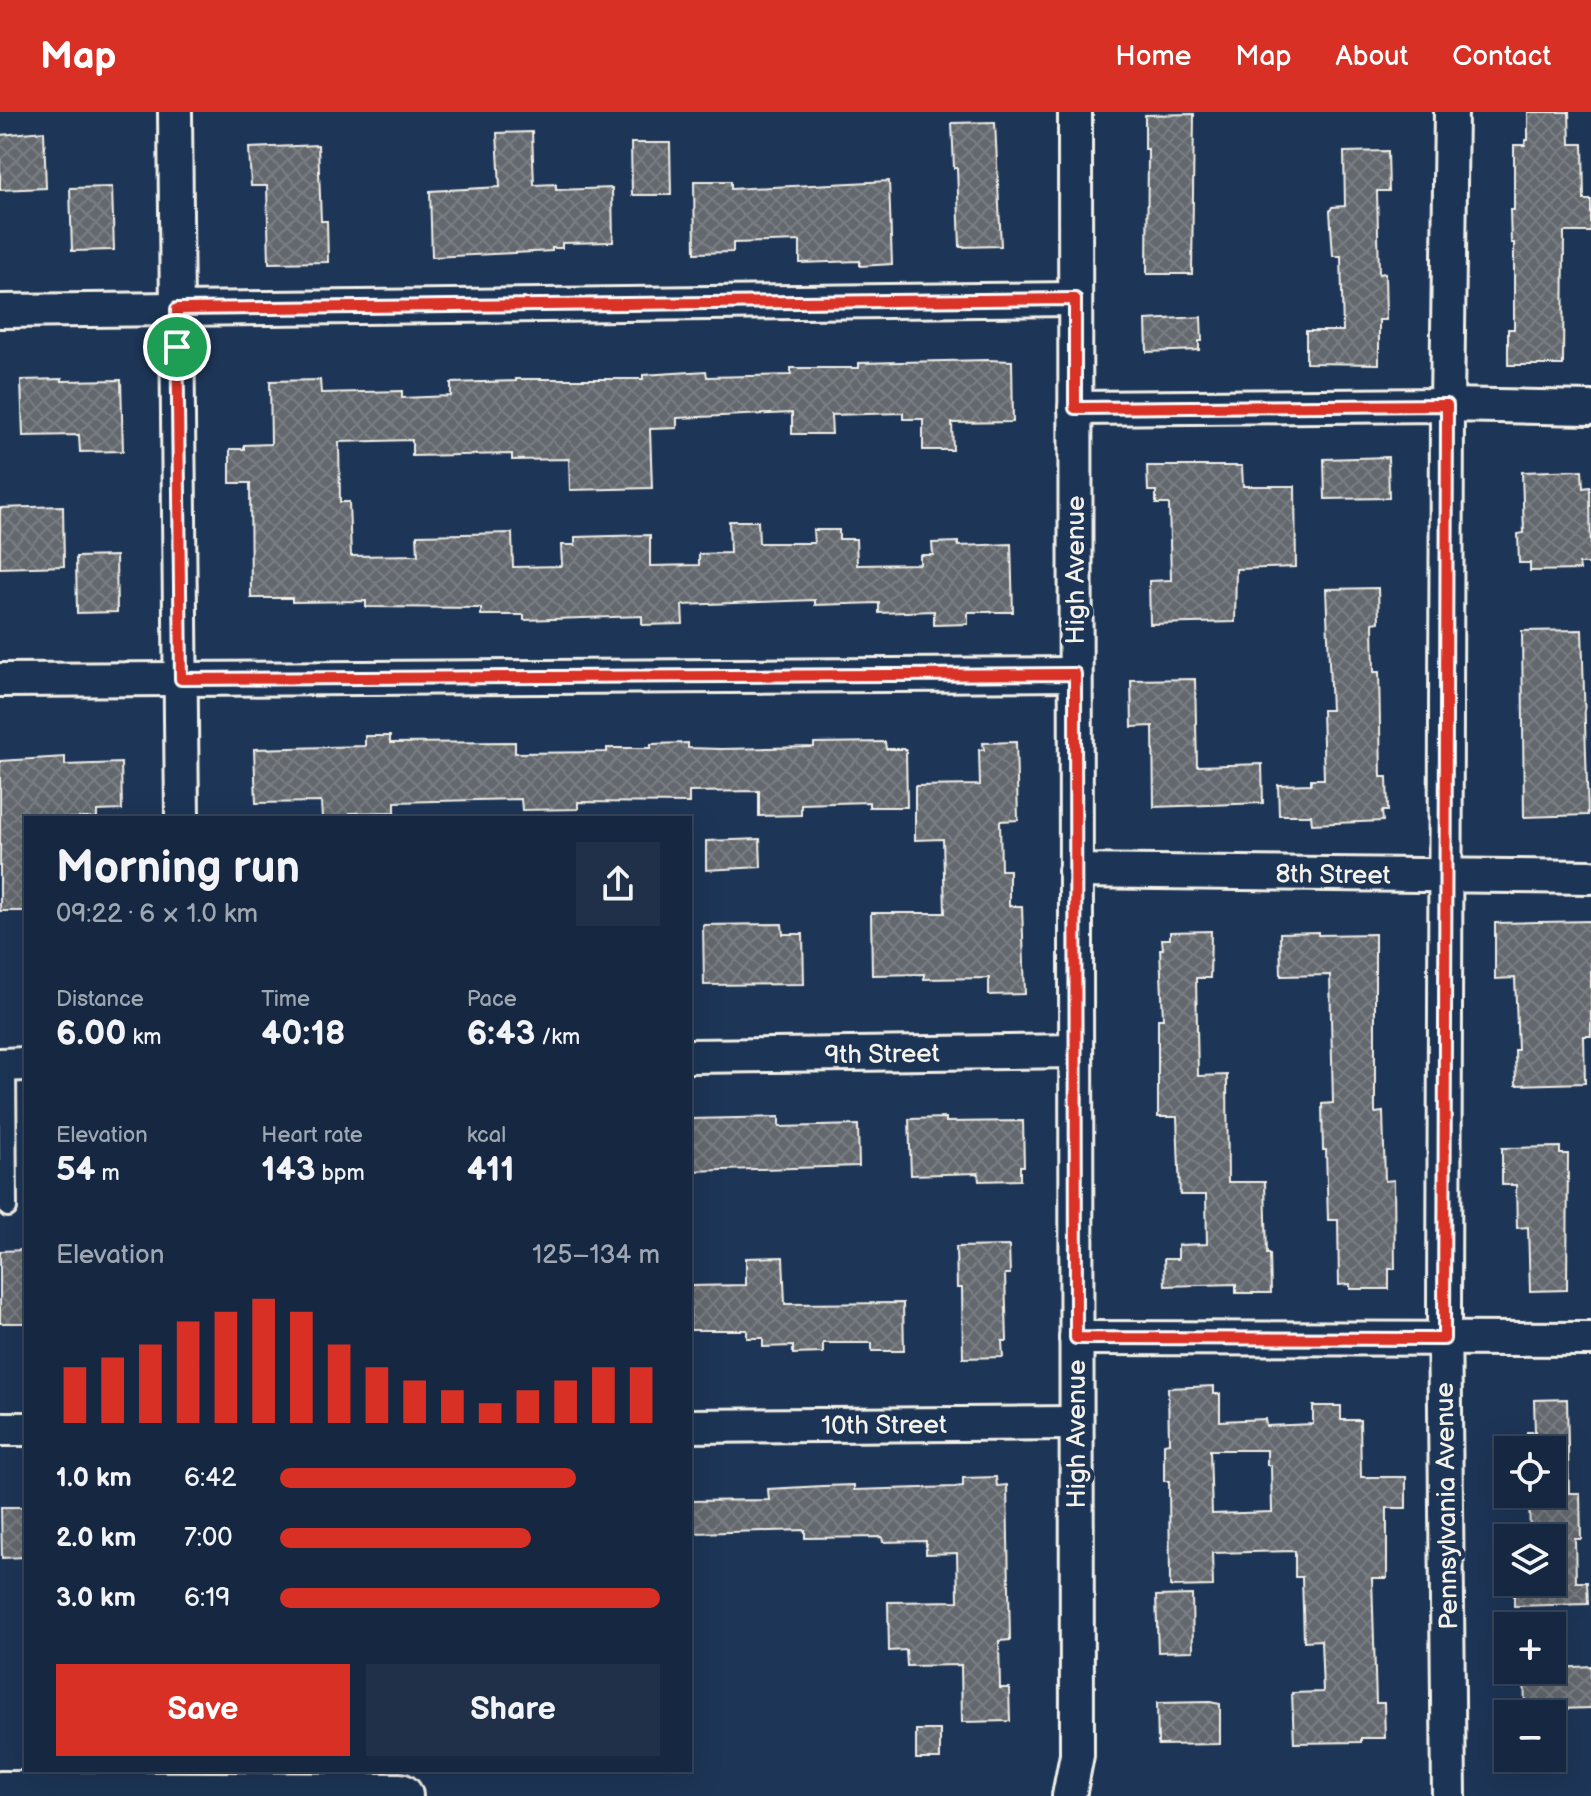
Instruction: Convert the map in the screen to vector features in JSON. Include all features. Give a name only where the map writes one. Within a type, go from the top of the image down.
[{"type":"main road","points":[[0,1794],[400,1796]]},
{"type":"street","points":[[175,112],[182,816]]},
{"type":"street","name":"High Avenue","points":[[1069,1796],[1077,1755],[1075,112]]},
{"type":"street","name":"Pennsylvania Avenue","points":[[1449,1796],[1444,1339],[1451,112]]},
{"type":"street","points":[[0,311],[1075,299]]},
{"type":"street","points":[[1075,408],[1447,405],[1591,408]]},
{"type":"street","points":[[0,680],[1075,674]]},
{"type":"street","name":"8th Street","points":[[1075,871],[1591,877]]},
{"type":"street","name":"9th Street","points":[[692,1056],[1076,1051]]},
{"type":"street","points":[[1076,1338],[1591,1339]]},
{"type":"street","name":"10th Street","points":[[692,1426],[1076,1423]]},
{"type":"street","points":[[0,1429],[24,1429]]},
{"type":"street","points":[[193,1772],[193,1795]]},
{"type":"lane","points":[[8,1208],[11,1065]]},
{"type":"building","points":[[1528,112],[1569,112],[1570,144],[1583,144],[1584,200],[1591,200],[1591,232],[1564,232],[1563,365],[1508,365],[1508,329],[1514,329],[1514,243],[1511,243],[1510,210],[1514,210],[1514,145],[1525,145],[1525,140],[1528,140]]},
{"type":"building","points":[[1194,114],[1192,274],[1147,274],[1148,149],[1145,149],[1145,115]]},
{"type":"building","points":[[995,122],[1001,246],[960,247],[952,123]]},
{"type":"building","points":[[44,131],[46,188],[0,190],[0,135]]},
{"type":"building","points":[[532,132],[534,185],[556,184],[556,190],[612,188],[613,242],[562,243],[562,248],[552,248],[552,251],[432,257],[430,191],[500,187],[497,133]]},
{"type":"building","points":[[631,143],[670,143],[671,195],[632,195]]},
{"type":"building","points":[[318,145],[321,221],[327,221],[328,262],[269,263],[267,186],[251,186],[249,148]]},
{"type":"building","points":[[1388,151],[1389,191],[1377,191],[1379,274],[1385,273],[1386,320],[1379,320],[1379,364],[1306,363],[1306,331],[1343,331],[1341,256],[1333,256],[1330,211],[1332,207],[1345,206],[1344,152]]},
{"type":"building","points":[[694,181],[731,181],[731,189],[889,181],[892,264],[860,266],[860,261],[800,263],[800,241],[733,243],[733,252],[695,253]]},
{"type":"building","points":[[112,187],[114,250],[72,251],[70,188]]},
{"type":"building","points":[[1201,317],[1202,341],[1199,341],[1199,350],[1147,352],[1146,320]]},
{"type":"building","points":[[1012,361],[1013,422],[952,423],[953,450],[923,450],[923,419],[903,419],[903,413],[831,415],[832,434],[792,434],[792,413],[677,418],[677,428],[650,429],[652,488],[570,490],[569,459],[512,460],[512,454],[412,456],[412,440],[339,442],[340,502],[349,502],[351,556],[418,555],[417,535],[512,533],[513,567],[562,566],[561,545],[575,545],[575,537],[650,535],[650,566],[699,565],[699,554],[730,553],[729,521],[758,521],[759,543],[814,543],[813,530],[839,530],[839,539],[856,539],[857,565],[920,564],[920,555],[933,555],[932,543],[958,542],[958,546],[1011,544],[1013,612],[968,612],[968,624],[934,625],[934,611],[879,613],[879,603],[815,605],[815,600],[682,605],[683,624],[642,625],[642,616],[524,620],[524,615],[481,615],[481,608],[366,607],[366,601],[292,602],[292,598],[251,598],[250,483],[230,483],[230,449],[271,444],[270,381],[320,380],[321,393],[402,391],[402,398],[451,396],[451,383],[516,379],[643,379],[643,375],[706,371],[707,377],[791,375],[791,368],[859,368],[859,363]]},
{"type":"building","points":[[21,380],[121,380],[123,451],[80,452],[79,435],[23,436]]},
{"type":"building","points":[[1388,457],[1389,498],[1325,499],[1324,459]]},
{"type":"building","points":[[1147,466],[1242,466],[1243,486],[1295,486],[1296,567],[1236,569],[1235,622],[1150,624],[1149,581],[1171,580],[1169,504],[1156,504],[1156,491],[1148,491]]},
{"type":"building","points":[[1582,470],[1583,488],[1590,487],[1591,564],[1579,564],[1580,570],[1530,571],[1530,563],[1519,563],[1518,534],[1524,533],[1522,472]]},
{"type":"building","points":[[63,506],[64,566],[0,568],[0,508]]},
{"type":"building","points":[[116,556],[117,612],[77,613],[76,557]]},
{"type":"building","points":[[1378,588],[1379,622],[1373,623],[1374,672],[1379,672],[1381,777],[1387,777],[1388,811],[1382,811],[1383,821],[1312,824],[1311,815],[1279,815],[1278,785],[1311,784],[1311,779],[1324,779],[1322,710],[1331,710],[1326,589]]},
{"type":"building","points":[[1582,630],[1588,815],[1524,817],[1522,631]]},
{"type":"building","points":[[1195,679],[1197,766],[1262,764],[1263,803],[1154,807],[1153,726],[1132,727],[1131,680]]},
{"type":"building","points":[[365,736],[390,736],[390,743],[515,742],[515,753],[607,752],[607,748],[651,748],[651,744],[688,743],[688,748],[721,749],[885,742],[886,749],[906,749],[907,807],[869,807],[869,802],[801,804],[801,815],[759,816],[759,791],[689,792],[689,803],[578,802],[578,809],[522,810],[521,799],[395,802],[395,812],[350,813],[350,816],[322,816],[321,802],[256,803],[254,749],[365,746]]},
{"type":"building","points":[[1016,742],[1018,820],[1000,821],[1001,870],[1009,870],[1009,906],[1022,906],[1025,994],[989,995],[989,978],[924,979],[924,974],[872,975],[871,913],[945,913],[943,839],[915,840],[915,786],[980,785],[979,750],[984,750],[983,743]]},
{"type":"building","points":[[65,757],[65,765],[121,763],[122,810],[97,811],[97,816],[24,816],[24,911],[0,911],[0,761]]},
{"type":"building","points":[[760,839],[761,867],[706,870],[706,841]]},
{"type":"building","points":[[1591,921],[1591,1036],[1584,1036],[1585,1083],[1516,1085],[1515,978],[1495,979],[1495,923]]},
{"type":"building","points":[[782,924],[783,934],[803,934],[804,984],[704,985],[703,925]]},
{"type":"building","points":[[1211,931],[1210,978],[1196,978],[1198,1076],[1227,1075],[1228,1182],[1265,1182],[1271,1293],[1236,1293],[1236,1284],[1165,1286],[1164,1259],[1178,1259],[1178,1245],[1207,1244],[1206,1195],[1180,1195],[1177,1117],[1158,1117],[1158,1019],[1163,1019],[1160,949],[1163,949],[1162,939],[1170,939],[1170,932]]},
{"type":"building","points":[[1318,932],[1318,935],[1375,934],[1375,1113],[1383,1112],[1385,1181],[1394,1180],[1395,1269],[1389,1269],[1389,1289],[1350,1289],[1350,1284],[1339,1285],[1338,1220],[1328,1220],[1326,1150],[1323,1150],[1322,1104],[1333,1103],[1330,975],[1281,976],[1280,933]]},
{"type":"building","points":[[779,1117],[779,1127],[858,1125],[859,1166],[692,1171],[692,1119]]},
{"type":"building","points":[[946,1118],[946,1122],[1023,1121],[1024,1166],[1020,1166],[1020,1180],[979,1181],[978,1173],[911,1175],[909,1119]]},
{"type":"building","points":[[1560,1147],[1560,1154],[1568,1154],[1567,1290],[1530,1291],[1528,1227],[1517,1228],[1516,1185],[1502,1185],[1502,1148]]},
{"type":"building","points":[[1009,1246],[1010,1274],[1005,1274],[1007,1341],[1002,1341],[1003,1357],[963,1358],[962,1288],[957,1288],[956,1247]]},
{"type":"building","points":[[24,1250],[24,1323],[0,1323],[0,1251]]},
{"type":"building","points":[[783,1257],[785,1304],[903,1303],[904,1351],[872,1351],[872,1343],[823,1343],[823,1353],[793,1354],[793,1346],[763,1347],[763,1338],[747,1338],[747,1330],[692,1330],[692,1286],[746,1285],[746,1258]]},
{"type":"building","points":[[1214,1386],[1214,1394],[1220,1394],[1220,1421],[1265,1419],[1266,1426],[1313,1424],[1313,1406],[1341,1406],[1341,1420],[1360,1420],[1361,1477],[1406,1477],[1406,1508],[1387,1508],[1387,1578],[1372,1578],[1376,1703],[1384,1703],[1385,1738],[1361,1738],[1361,1742],[1294,1743],[1292,1693],[1323,1692],[1321,1640],[1304,1641],[1302,1577],[1295,1577],[1295,1551],[1212,1553],[1213,1586],[1170,1587],[1169,1481],[1164,1481],[1164,1444],[1169,1443],[1168,1388]],"holes":[[[1210,1450],[1267,1450],[1267,1465],[1271,1465],[1272,1512],[1212,1514]]]},
{"type":"building","points":[[1567,1399],[1569,1493],[1580,1493],[1581,1539],[1575,1539],[1576,1582],[1587,1582],[1588,1604],[1514,1606],[1514,1596],[1566,1596],[1566,1524],[1530,1524],[1529,1508],[1566,1508],[1566,1436],[1527,1436],[1527,1432],[1535,1432],[1534,1400]]},
{"type":"building","points":[[996,1477],[997,1486],[1007,1485],[1010,1640],[999,1641],[1000,1688],[1009,1688],[1010,1721],[962,1722],[961,1665],[907,1666],[906,1650],[889,1651],[888,1602],[958,1601],[957,1553],[926,1554],[926,1541],[883,1542],[882,1537],[805,1538],[805,1530],[695,1533],[692,1529],[692,1501],[769,1500],[768,1489],[823,1486],[854,1485],[854,1490],[955,1487],[963,1486],[963,1478]]},
{"type":"building","points":[[1,1507],[24,1507],[24,1557],[2,1558]]},
{"type":"building","points":[[1192,1595],[1193,1651],[1158,1652],[1156,1596]]},
{"type":"building","points":[[1591,1666],[1591,1708],[1566,1709],[1566,1700],[1525,1700],[1524,1684],[1566,1684],[1566,1667]]},
{"type":"building","points":[[1157,1703],[1220,1704],[1220,1744],[1158,1745]]},
{"type":"building","points":[[916,1730],[940,1730],[940,1759],[916,1759]]},
{"type":"route","points":[[1075,299],[1075,408],[1447,405],[1444,1339],[1076,1338],[1075,674],[181,679],[177,347],[177,309],[1075,299]]}]
